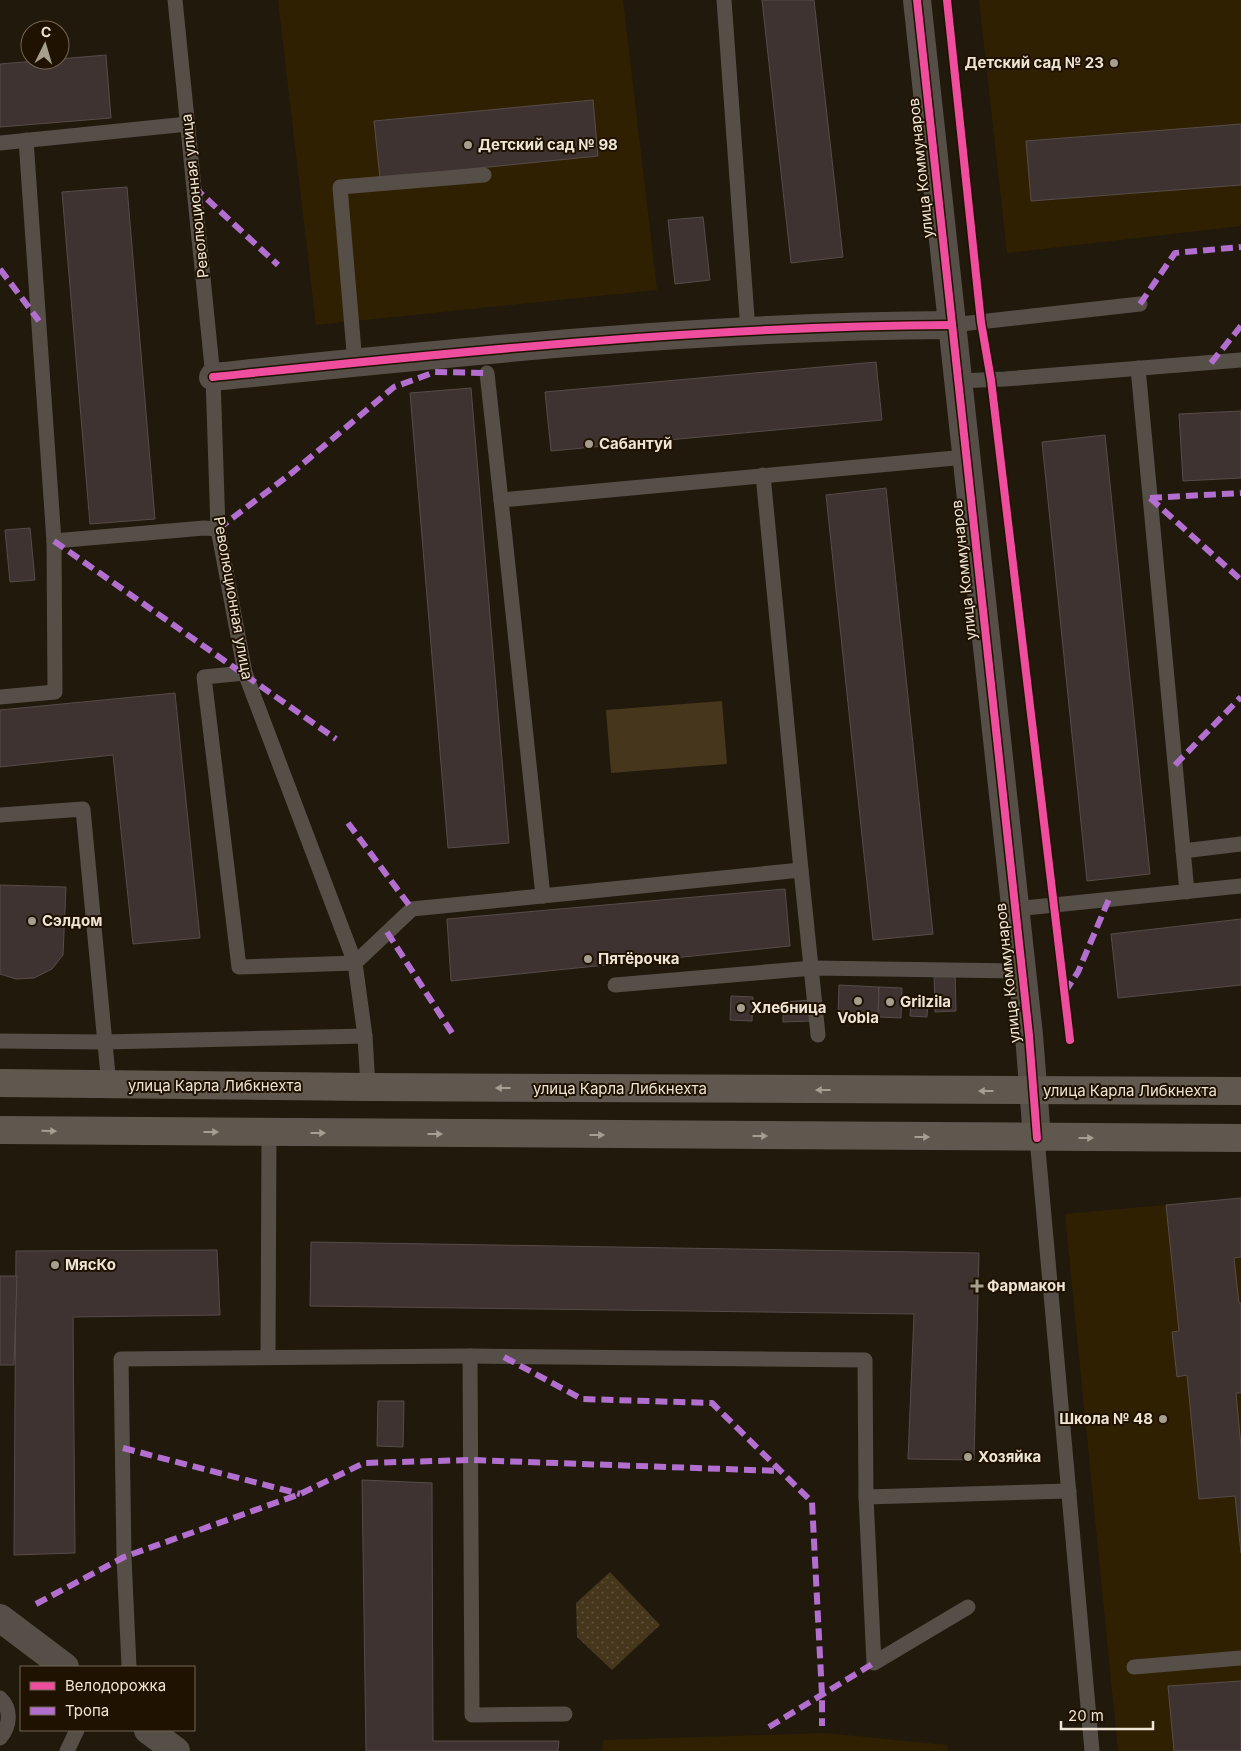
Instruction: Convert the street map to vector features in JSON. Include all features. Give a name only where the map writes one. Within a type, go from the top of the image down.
[{"type":"main road","name":"улица Карла Либкнехта","points":[[0,1083],[109,1086],[368,1088],[1241,1092]]},
{"type":"main road","points":[[0,1130],[1241,1138]]},
{"type":"street","name":"улица Коммунаров","points":[[917,0],[1015,909],[1037,1138]]},
{"type":"street","points":[[214,377],[484,349],[748,331],[952,325]]},
{"type":"street","points":[[0,1618],[64,1666]]},
{"type":"street","points":[[149,1731],[176,1751]]},
{"type":"lane","name":"Революционная улица","points":[[176,0],[214,377],[218,529],[245,674],[355,963],[365,1036],[368,1088]]},
{"type":"lane","points":[[724,0],[748,331]]},
{"type":"lane","points":[[0,143],[188,124]]},
{"type":"lane","points":[[0,697],[56,692],[54,541],[26,140]]},
{"type":"lane","points":[[355,363],[340,186],[484,175]]},
{"type":"lane","points":[[952,325],[1140,304]]},
{"type":"lane","points":[[958,381],[1241,360]]},
{"type":"lane","points":[[1138,368],[1187,892]]},
{"type":"lane","points":[[487,373],[543,896]]},
{"type":"lane","points":[[501,500],[966,457]]},
{"type":"lane","points":[[763,475],[801,870],[813,968],[818,1035]]},
{"type":"lane","points":[[54,541],[204,528],[218,529]]},
{"type":"lane","points":[[245,674],[204,677],[239,967],[355,963],[412,909],[801,870]]},
{"type":"lane","points":[[0,815],[84,809],[109,1086]]},
{"type":"lane","points":[[1183,851],[1241,844]]},
{"type":"lane","points":[[1015,909],[1241,886]]},
{"type":"lane","points":[[615,985],[813,968],[1021,971]]},
{"type":"lane","points":[[0,1041],[104,1042],[365,1036]]},
{"type":"lane","points":[[268,1357],[269,1133]]},
{"type":"lane","points":[[1037,1138],[1092,1751]]},
{"type":"lane","points":[[470,1356],[472,1715],[565,1714]]},
{"type":"lane","points":[[130,1666],[124,1557],[121,1359],[470,1356],[865,1360],[866,1497],[874,1663],[968,1607]]},
{"type":"lane","points":[[866,1497],[1069,1491]]},
{"type":"lane","points":[[1134,1667],[1241,1658]]},
{"type":"lane","points":[[0,1698],[5,1703],[9,1720],[0,1738]]},
{"type":"lane","points":[[67,1751],[77,1731]]},
{"type":"shaded area","name":"Детский сад № 98","points":[[278,0],[623,0],[657,290],[316,325]]},
{"type":"shaded area","name":"Детский сад № 23","points":[[979,0],[1241,0],[1241,226],[1007,253]]},
{"type":"shaded area","points":[[722,701],[727,764],[611,773],[606,710]]},
{"type":"shaded area","name":"Школа № 48","points":[[1241,1198],[1241,1751],[1118,1751],[1065,1214]]},
{"type":"shaded area","points":[[610,1572],[660,1625],[612,1670],[577,1637],[576,1603]]},
{"type":"shaded area","points":[[825,1733],[947,1745],[948,1751],[601,1751],[604,1740]]},
{"type":"building","points":[[762,0],[814,0],[843,257],[791,263]]},
{"type":"building","points":[[106,55],[111,118],[0,127],[0,64],[20,62],[20,70],[70,70],[70,58]]},
{"type":"building","points":[[593,100],[598,156],[380,178],[374,121]]},
{"type":"building","points":[[1241,124],[1241,185],[1031,201],[1026,141]]},
{"type":"building","points":[[127,187],[155,519],[90,524],[62,192]]},
{"type":"building","points":[[703,217],[710,280],[675,284],[668,220]]},
{"type":"building","points":[[876,362],[882,420],[551,451],[545,392]]},
{"type":"building","points":[[471,388],[509,843],[448,848],[410,393]]},
{"type":"building","points":[[1241,411],[1241,478],[1183,481],[1179,414]]},
{"type":"building","points":[[1105,435],[1150,874],[1087,881],[1042,442]]},
{"type":"building","points":[[886,488],[933,934],[873,940],[826,495]]},
{"type":"building","points":[[30,528],[35,580],[10,582],[5,530]]},
{"type":"building","points":[[175,693],[200,938],[133,944],[113,755],[0,767],[0,710]]},
{"type":"building","name":"Сэлдом","points":[[0,885],[66,887],[63,955],[52,969],[34,978],[16,979],[0,974]]},
{"type":"building","points":[[785,889],[790,946],[451,981],[447,919]]},
{"type":"building","points":[[1241,919],[1241,985],[1118,998],[1111,934]]},
{"type":"building","points":[[934,972],[955,972],[956,1011],[935,1012]]},
{"type":"building","name":"Vobla","points":[[839,985],[879,987],[878,1017],[838,1015]]},
{"type":"building","name":"Grilzila","points":[[879,987],[902,988],[901,1018],[878,1017]]},
{"type":"building","name":"Хлебница","points":[[731,996],[753,997],[752,1021],[730,1020]]},
{"type":"building","points":[[911,997],[928,998],[927,1017],[910,1016]]},
{"type":"building","points":[[811,1000],[812,1021],[783,1022],[783,1002]]},
{"type":"building","points":[[1241,1198],[1241,1257],[1234,1258],[1239,1303],[1241,1303],[1241,1393],[1236,1393],[1241,1447],[1241,1553],[1235,1496],[1199,1499],[1187,1375],[1177,1377],[1172,1332],[1179,1331],[1166,1205]]},
{"type":"building","points":[[311,1242],[979,1253],[974,1460],[908,1459],[914,1314],[310,1306]]},
{"type":"building","points":[[217,1250],[220,1315],[73,1317],[75,1553],[14,1555],[16,1251]]},
{"type":"building","points":[[0,1276],[17,1276],[14,1365],[0,1365]]},
{"type":"building","points":[[378,1401],[404,1401],[403,1447],[377,1446]]},
{"type":"building","points":[[362,1480],[432,1483],[433,1741],[559,1741],[558,1751],[366,1751]]},
{"type":"building","points":[[1241,1681],[1241,1751],[1174,1751],[1168,1686]]},
{"type":"marked path","points":[[194,187],[278,265]]},
{"type":"marked path","points":[[1140,304],[1175,253],[1241,247]]},
{"type":"marked path","points":[[0,269],[39,321]]},
{"type":"marked path","points":[[1211,363],[1241,326]]},
{"type":"marked path","points":[[218,529],[293,472],[394,387],[435,372],[487,373]]},
{"type":"marked path","points":[[1150,498],[1241,493]]},
{"type":"marked path","points":[[1150,498],[1241,580]]},
{"type":"marked path","points":[[54,541],[336,739]]},
{"type":"marked path","points":[[1175,765],[1241,697]]},
{"type":"marked path","points":[[348,823],[412,909]]},
{"type":"marked path","points":[[1065,992],[1078,972],[1109,899]]},
{"type":"marked path","points":[[387,932],[454,1036]]},
{"type":"marked path","points":[[504,1357],[582,1399],[712,1403],[812,1502],[822,1726]]},
{"type":"marked path","points":[[123,1448],[300,1494]]},
{"type":"marked path","points":[[36,1604],[124,1557],[300,1494],[364,1463],[471,1460],[780,1471]]},
{"type":"marked path","points":[[769,1727],[874,1663]]},
{"type":"cycle path","points":[[917,0],[1029,1035],[1037,1138]]},
{"type":"cycle path","points":[[947,0],[981,322],[991,380],[1070,1040]]},
{"type":"cycle path","points":[[213,377],[398,358],[674,335],[859,326],[952,325]]},
{"type":"place","name":"Детский сад № 23","points":[[1114,63]]},
{"type":"place","name":"Детский сад № 98","points":[[468,145]]},
{"type":"place","name":"Сабантуй","points":[[589,444]]},
{"type":"place","name":"Сэлдом","points":[[32,921]]},
{"type":"place","name":"Пятёрочка","points":[[588,959]]},
{"type":"place","name":"Vobla","points":[[858,1001]]},
{"type":"place","name":"Grilzila","points":[[890,1002]]},
{"type":"place","name":"Хлебница","points":[[741,1008]]},
{"type":"place","name":"МясКо","points":[[55,1265]]},
{"type":"place","name":"Фармакон","points":[[977,1286]]},
{"type":"place","name":"Школа № 48","points":[[1163,1419]]},
{"type":"place","name":"Хозяйка","points":[[968,1457]]}]
